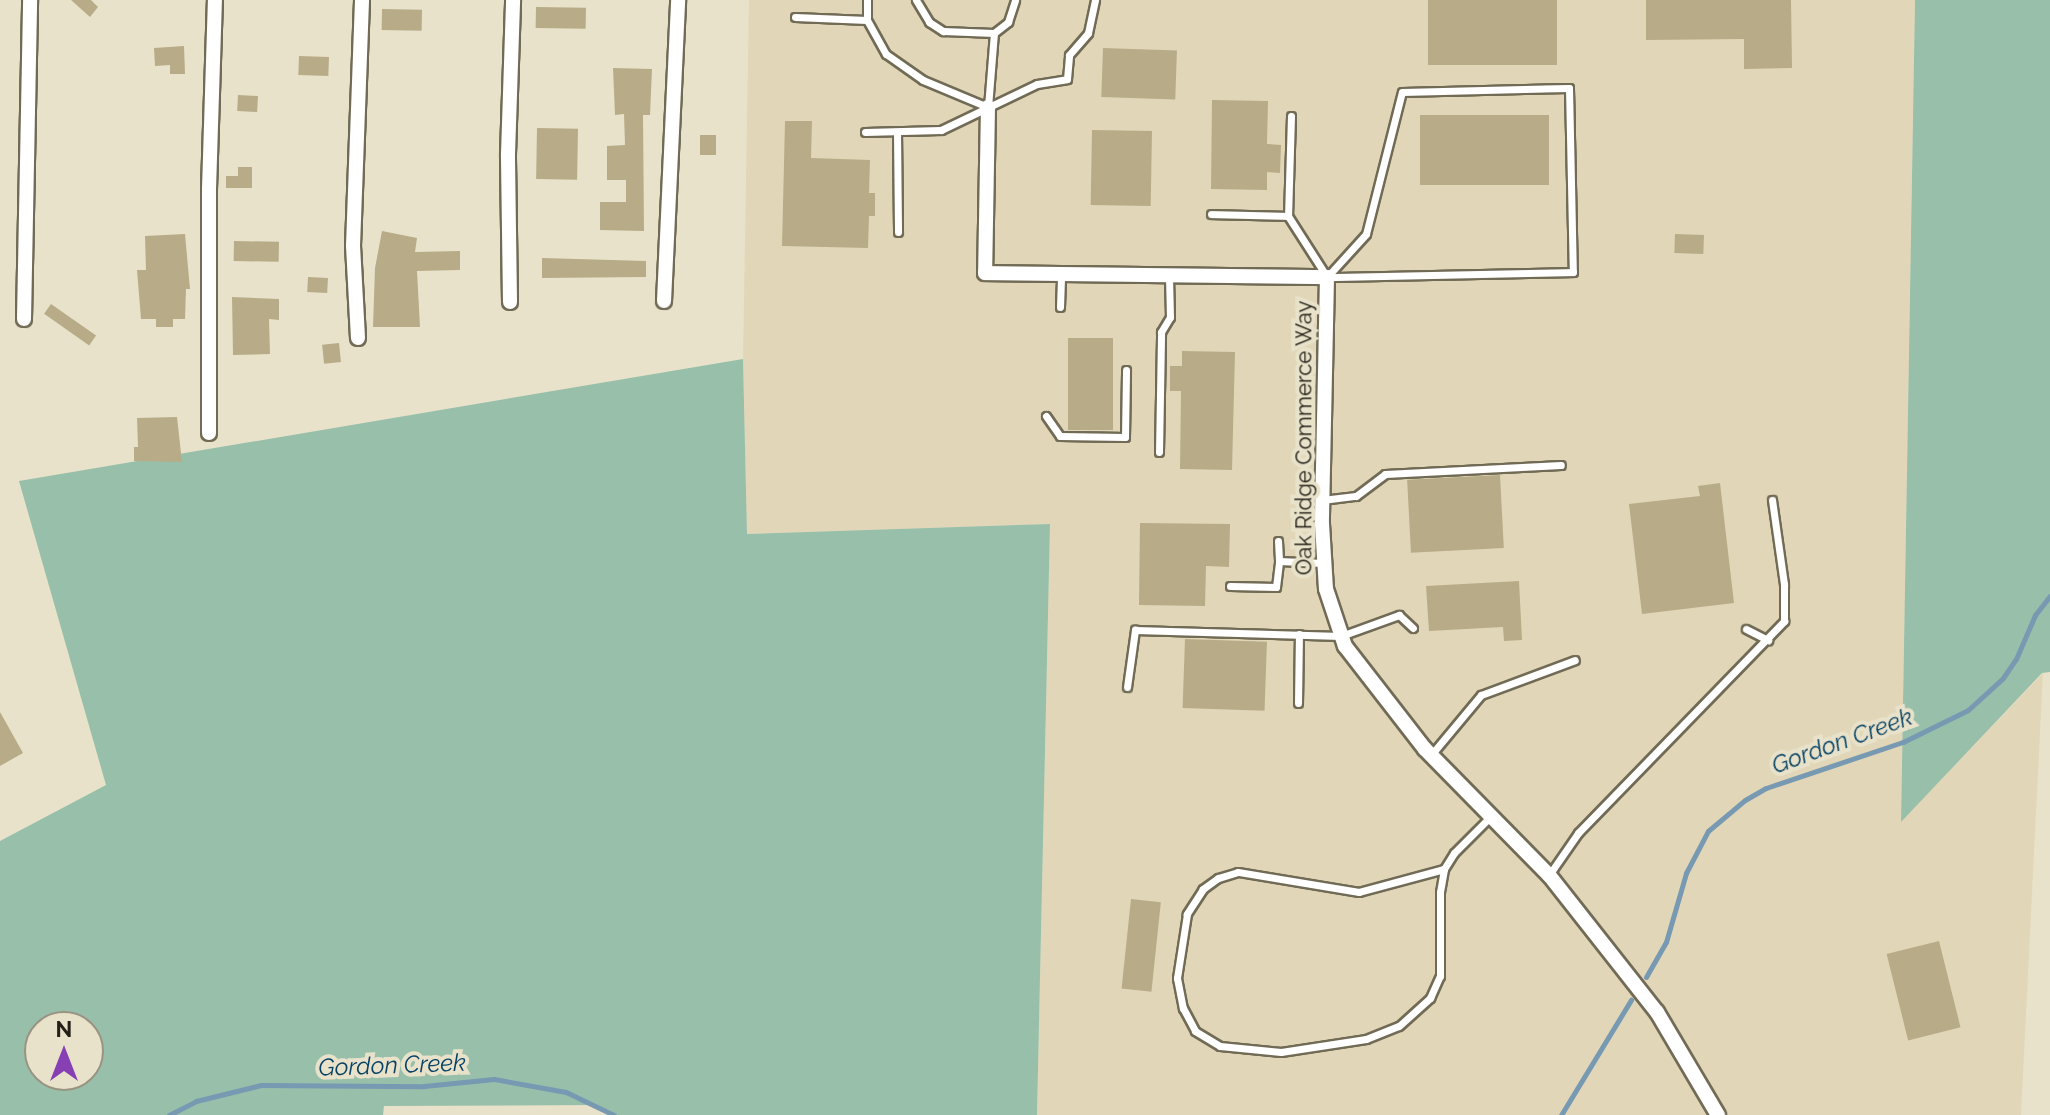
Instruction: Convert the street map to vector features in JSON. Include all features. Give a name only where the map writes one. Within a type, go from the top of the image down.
[{"type":"street","points":[[24,319],[30,0]]},
{"type":"street","points":[[209,433],[209,189],[215,0]]},
{"type":"street","points":[[358,338],[353,246],[362,0]]},
{"type":"street","points":[[510,302],[508,154],[513,0]]},
{"type":"street","points":[[664,301],[678,0]]},
{"type":"street","name":"Oak Ridge Commerce Way","points":[[988,107],[985,273],[1327,277],[1322,500],[1324,563],[1326,589],[1345,646],[1431,755],[1549,875],[1657,1012],[1718,1115]]},
{"type":"lane","points":[[867,0],[867,20],[886,54],[923,80],[988,107]]},
{"type":"lane","points":[[916,0],[929,22],[943,31],[994,33],[1008,22],[1015,0]]},
{"type":"lane","points":[[865,132],[941,130],[1037,84],[1067,79],[1069,55],[1088,33],[1095,0]]},
{"type":"lane","points":[[795,17],[867,20]]},
{"type":"lane","points":[[988,107],[994,33]]},
{"type":"lane","points":[[1569,88],[1573,272],[1327,277],[1366,234],[1402,92],[1569,88]]},
{"type":"lane","points":[[1291,116],[1288,216],[1327,277]]},
{"type":"lane","points":[[897,132],[898,232]]},
{"type":"lane","points":[[1211,214],[1288,216]]},
{"type":"lane","points":[[1060,307],[1061,274]]},
{"type":"lane","points":[[1159,452],[1161,332],[1170,317],[1169,275]]},
{"type":"lane","points":[[1046,416],[1060,436],[1125,437],[1126,370]]},
{"type":"lane","points":[[1322,500],[1356,496],[1385,474],[1561,465]]},
{"type":"lane","points":[[1549,875],[1578,833],[1784,621],[1784,584],[1772,500]]},
{"type":"lane","points":[[1230,586],[1276,587],[1278,541]]},
{"type":"lane","points":[[1279,561],[1324,563]]},
{"type":"lane","points":[[1127,687],[1135,630],[1341,636],[1399,615],[1413,628]]},
{"type":"lane","points":[[1746,629],[1768,640]]},
{"type":"lane","points":[[1298,703],[1299,634]]},
{"type":"lane","points":[[1431,755],[1481,695],[1575,660]]},
{"type":"lane","points":[[1444,869],[1359,892],[1238,872],[1218,878],[1203,889],[1187,914],[1177,978],[1183,1008],[1195,1031],[1220,1046],[1281,1052],[1366,1039],[1399,1026],[1430,998],[1440,976],[1440,892],[1444,869],[1454,853],[1491,816]]},
{"type":"shaded area","points":[[749,0],[1915,0],[1901,821],[2043,673],[2021,1115],[1037,1115],[1050,524],[747,534],[743,359]]},
{"type":"green space","points":[[1915,0],[2050,0],[2050,672],[2042,673],[1901,822]]},
{"type":"green space","points":[[743,359],[747,534],[1050,524],[1037,1115],[610,1115],[597,1105],[384,1106],[383,1115],[0,1115],[0,841],[106,785],[19,481]]},
{"type":"building","points":[[71,0],[91,0],[98,7],[90,17]]},
{"type":"building","points":[[1428,0],[1557,0],[1557,65],[1428,65]]},
{"type":"building","points":[[1646,0],[1791,0],[1792,68],[1744,69],[1744,39],[1646,40]]},
{"type":"building","points":[[536,7],[586,8],[586,29],[536,28]]},
{"type":"building","points":[[382,9],[422,10],[422,31],[382,30]]},
{"type":"building","points":[[184,46],[185,74],[170,74],[170,65],[155,66],[154,48]]},
{"type":"building","points":[[1103,48],[1177,51],[1175,100],[1101,97]]},
{"type":"building","points":[[299,56],[329,57],[328,76],[298,75]]},
{"type":"building","points":[[613,68],[652,69],[650,115],[643,115],[644,231],[600,230],[600,202],[626,202],[626,180],[607,180],[607,146],[625,145],[624,114],[615,115]]},
{"type":"building","points":[[238,95],[258,96],[257,112],[237,111]]},
{"type":"building","points":[[1212,100],[1268,101],[1267,144],[1281,145],[1280,173],[1267,172],[1267,190],[1211,189]]},
{"type":"building","points":[[1420,115],[1549,115],[1549,185],[1420,185]]},
{"type":"building","points":[[785,121],[812,121],[811,158],[870,160],[869,193],[875,193],[875,216],[869,216],[868,248],[782,246]]},
{"type":"building","points":[[537,128],[578,129],[577,180],[536,179]]},
{"type":"building","points":[[1092,130],[1152,131],[1151,206],[1091,205]]},
{"type":"building","points":[[700,135],[716,135],[716,155],[700,155]]},
{"type":"building","points":[[238,167],[252,167],[252,188],[226,188],[226,176],[238,176]]},
{"type":"building","points":[[382,231],[417,238],[415,252],[460,251],[460,270],[417,271],[420,327],[373,327],[375,268]]},
{"type":"building","points":[[185,234],[190,289],[186,289],[185,319],[173,319],[173,327],[156,327],[156,319],[141,319],[137,270],[146,270],[145,236]]},
{"type":"building","points":[[1675,234],[1704,235],[1703,254],[1674,253]]},
{"type":"building","points":[[234,241],[279,242],[279,262],[234,261]]},
{"type":"building","points":[[542,258],[646,261],[646,277],[542,278]]},
{"type":"building","points":[[308,277],[328,278],[327,293],[307,292]]},
{"type":"building","points":[[232,297],[279,299],[279,320],[269,319],[270,354],[233,355]]},
{"type":"building","points":[[51,304],[96,336],[89,345],[44,314]]},
{"type":"building","points":[[1068,338],[1113,338],[1113,430],[1068,430]]},
{"type":"building","points":[[339,343],[341,362],[324,364],[322,345]]},
{"type":"building","points":[[1182,351],[1235,352],[1232,470],[1180,469],[1181,391],[1170,391],[1170,366],[1182,366]]},
{"type":"building","points":[[177,417],[182,462],[134,461],[134,447],[138,447],[137,418]]},
{"type":"building","points":[[1500,475],[1504,548],[1411,553],[1407,480]]},
{"type":"building","points":[[1720,483],[1734,603],[1642,614],[1629,504],[1700,496],[1698,486]]},
{"type":"building","points":[[1140,523],[1230,524],[1229,567],[1206,566],[1205,606],[1139,605]]},
{"type":"building","points":[[1519,581],[1522,640],[1504,641],[1503,627],[1429,631],[1426,586]]},
{"type":"building","points":[[1185,639],[1267,642],[1265,711],[1183,708]]},
{"type":"building","points":[[0,712],[23,753],[0,766]]},
{"type":"building","points":[[1131,899],[1161,902],[1151,992],[1122,989]]},
{"type":"building","points":[[1939,941],[1961,1027],[1908,1040],[1887,954]]},
{"type":"waterway","name":"Gordon Creek","points":[[1646,977],[1666,942],[1686,873],[1708,831],[1745,800],[1766,788],[1903,742],[1968,710],[2003,678],[2016,659],[2035,615],[2050,596]]},
{"type":"waterway","name":"Gordon Creek","points":[[1561,1115],[1631,1000]]},
{"type":"waterway","name":"Gordon Creek","points":[[169,1115],[196,1101],[261,1085],[424,1086],[494,1079],[566,1092],[614,1115]]}]
